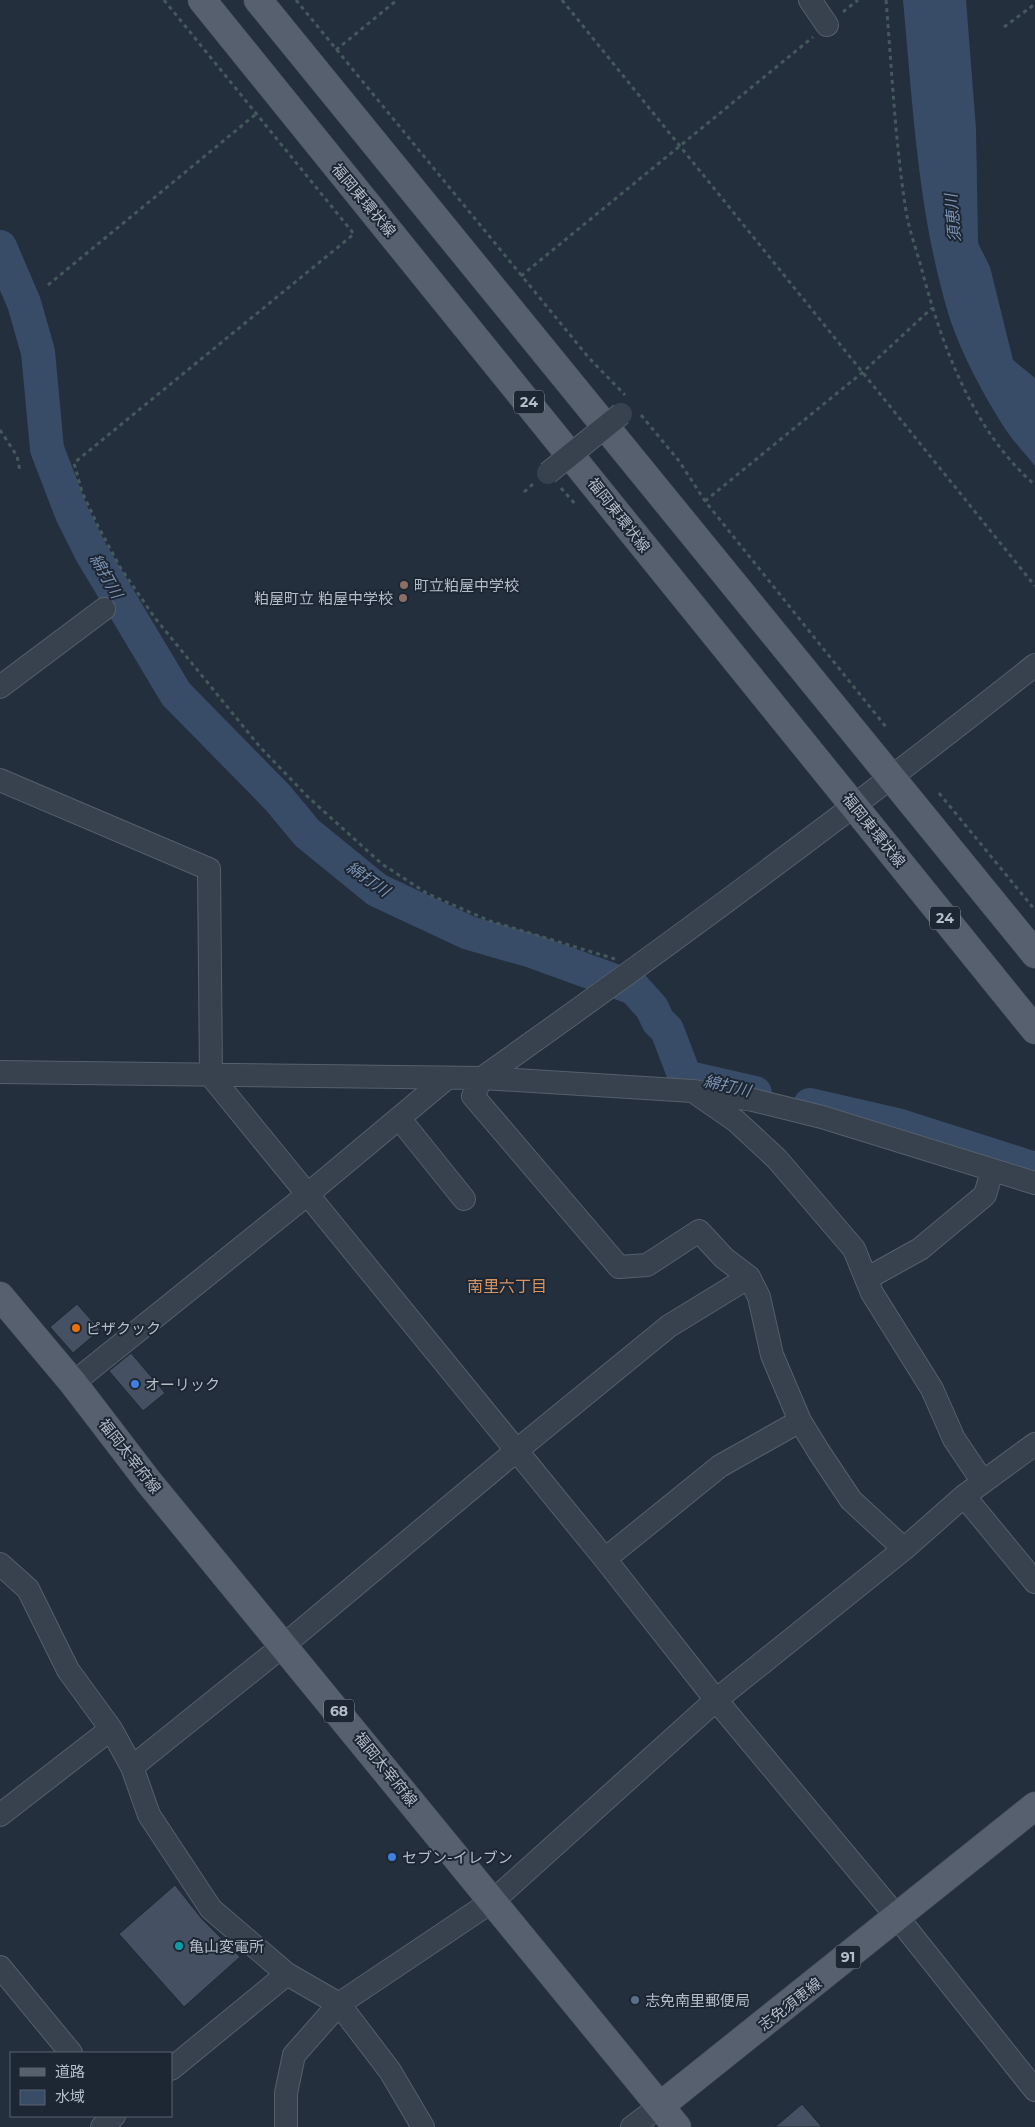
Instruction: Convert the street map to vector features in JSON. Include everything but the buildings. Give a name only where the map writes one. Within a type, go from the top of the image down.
[{"type":"main road","name":"福岡東環状線","points":[[202,0],[1035,1030]]},
{"type":"main road","points":[[258,0],[1035,954]]},
{"type":"main road","name":"福岡太宰府線","points":[[0,1296],[73,1382],[148,1481],[494,1900],[677,2127]]},
{"type":"main road","name":"志免須恵線","points":[[660,2106],[898,1918],[1035,1806]]},
{"type":"street","points":[[810,0],[828,25]]},
{"type":"street","points":[[548,473],[630,409]]},
{"type":"street","points":[[0,687],[104,609]]},
{"type":"street","points":[[904,1549],[850,1500],[800,1421],[772,1355],[758,1297],[748,1277],[724,1258],[699,1231],[647,1265],[619,1267],[473,1096],[482,1078],[604,992],[893,778],[1035,665]]},
{"type":"street","points":[[0,780],[209,869],[211,1076],[605,1559],[716,1700],[898,1918],[1035,2090]]},
{"type":"street","points":[[0,1072],[482,1078],[693,1091],[753,1100],[822,1117],[1035,1183]]},
{"type":"street","points":[[73,1382],[308,1194],[447,1078]]},
{"type":"street","points":[[693,1091],[736,1121],[777,1159],[854,1249],[872,1293],[932,1389],[954,1439],[983,1482]]},
{"type":"street","points":[[399,1118],[464,1199]]},
{"type":"street","points":[[866,1279],[920,1249],[985,1195],[992,1171]]},
{"type":"street","points":[[132,1767],[284,1645],[669,1326],[748,1277]]},
{"type":"street","points":[[605,1559],[720,1466],[800,1421]]},
{"type":"street","points":[[286,2127],[286,2092],[294,2056],[339,2004],[494,1900],[716,1700],[904,1549],[964,1496],[1035,1444]]},
{"type":"street","points":[[964,1496],[1035,1582]]},
{"type":"street","points":[[0,1564],[28,1589],[68,1670],[111,1729],[132,1767],[148,1815],[211,1909],[287,1974],[339,2004],[390,2071],[423,2127]]},
{"type":"street","points":[[0,1815],[111,1729]]},
{"type":"street","points":[[0,1967],[70,2052]]},
{"type":"street","points":[[172,2068],[287,1974]]},
{"type":"street","points":[[632,2127],[660,2106]]},
{"type":"street","points":[[102,2127],[113,2117]]},
{"type":"path","points":[[164,0],[354,234],[74,463],[82,492],[120,567],[155,618],[260,747],[308,797],[382,864],[428,894],[490,921],[624,961],[630,973]]},
{"type":"path","points":[[296,0],[630,409],[678,461],[705,501],[886,727]]},
{"type":"path","points":[[336,50],[397,0]]},
{"type":"path","points":[[562,0],[1035,586]]},
{"type":"path","points":[[521,276],[858,0]]},
{"type":"path","points":[[886,0],[894,112],[907,213],[932,308],[955,369],[986,428],[1007,456],[1035,485]]},
{"type":"path","points":[[1004,27],[1035,4]]},
{"type":"path","points":[[48,285],[256,114]]},
{"type":"path","points":[[705,501],[863,372],[932,308]]},
{"type":"path","points":[[0,430],[17,456],[20,471]]},
{"type":"path","points":[[939,793],[1035,910]]},
{"type":"water","name":"須恵川","points":[[903,0],[966,0],[976,129],[978,243],[990,267],[1013,360],[1035,378],[1035,466],[1009,435],[987,399],[966,360],[950,319],[931,241],[918,161]]},
{"type":"waterway","name":"綿打川","points":[[0,247],[24,303],[38,352],[47,449],[72,514],[91,552],[176,694],[278,798],[307,833],[377,890],[469,933],[532,951],[634,988],[652,1008],[658,1021],[667,1030],[685,1077],[755,1093]]},
{"type":"waterway","name":"綿打川","points":[[810,1105],[897,1125],[1035,1169]]},
{"type":"place","name":"町立粕屋中学校","points":[[404,585]]},
{"type":"place","name":"粕屋町立 粕屋中学校","points":[[403,598]]},
{"type":"place","name":"ピザクック","points":[[76,1328]]},
{"type":"place","name":"オーリック","points":[[135,1384]]},
{"type":"place","name":"セブン-イレブン","points":[[392,1857]]},
{"type":"place","name":"亀山変電所","points":[[179,1946]]},
{"type":"place","name":"志免南里郵便局","points":[[635,2000]]},
{"type":"district","name":"南里六丁目","points":[[507,1286]]}]
